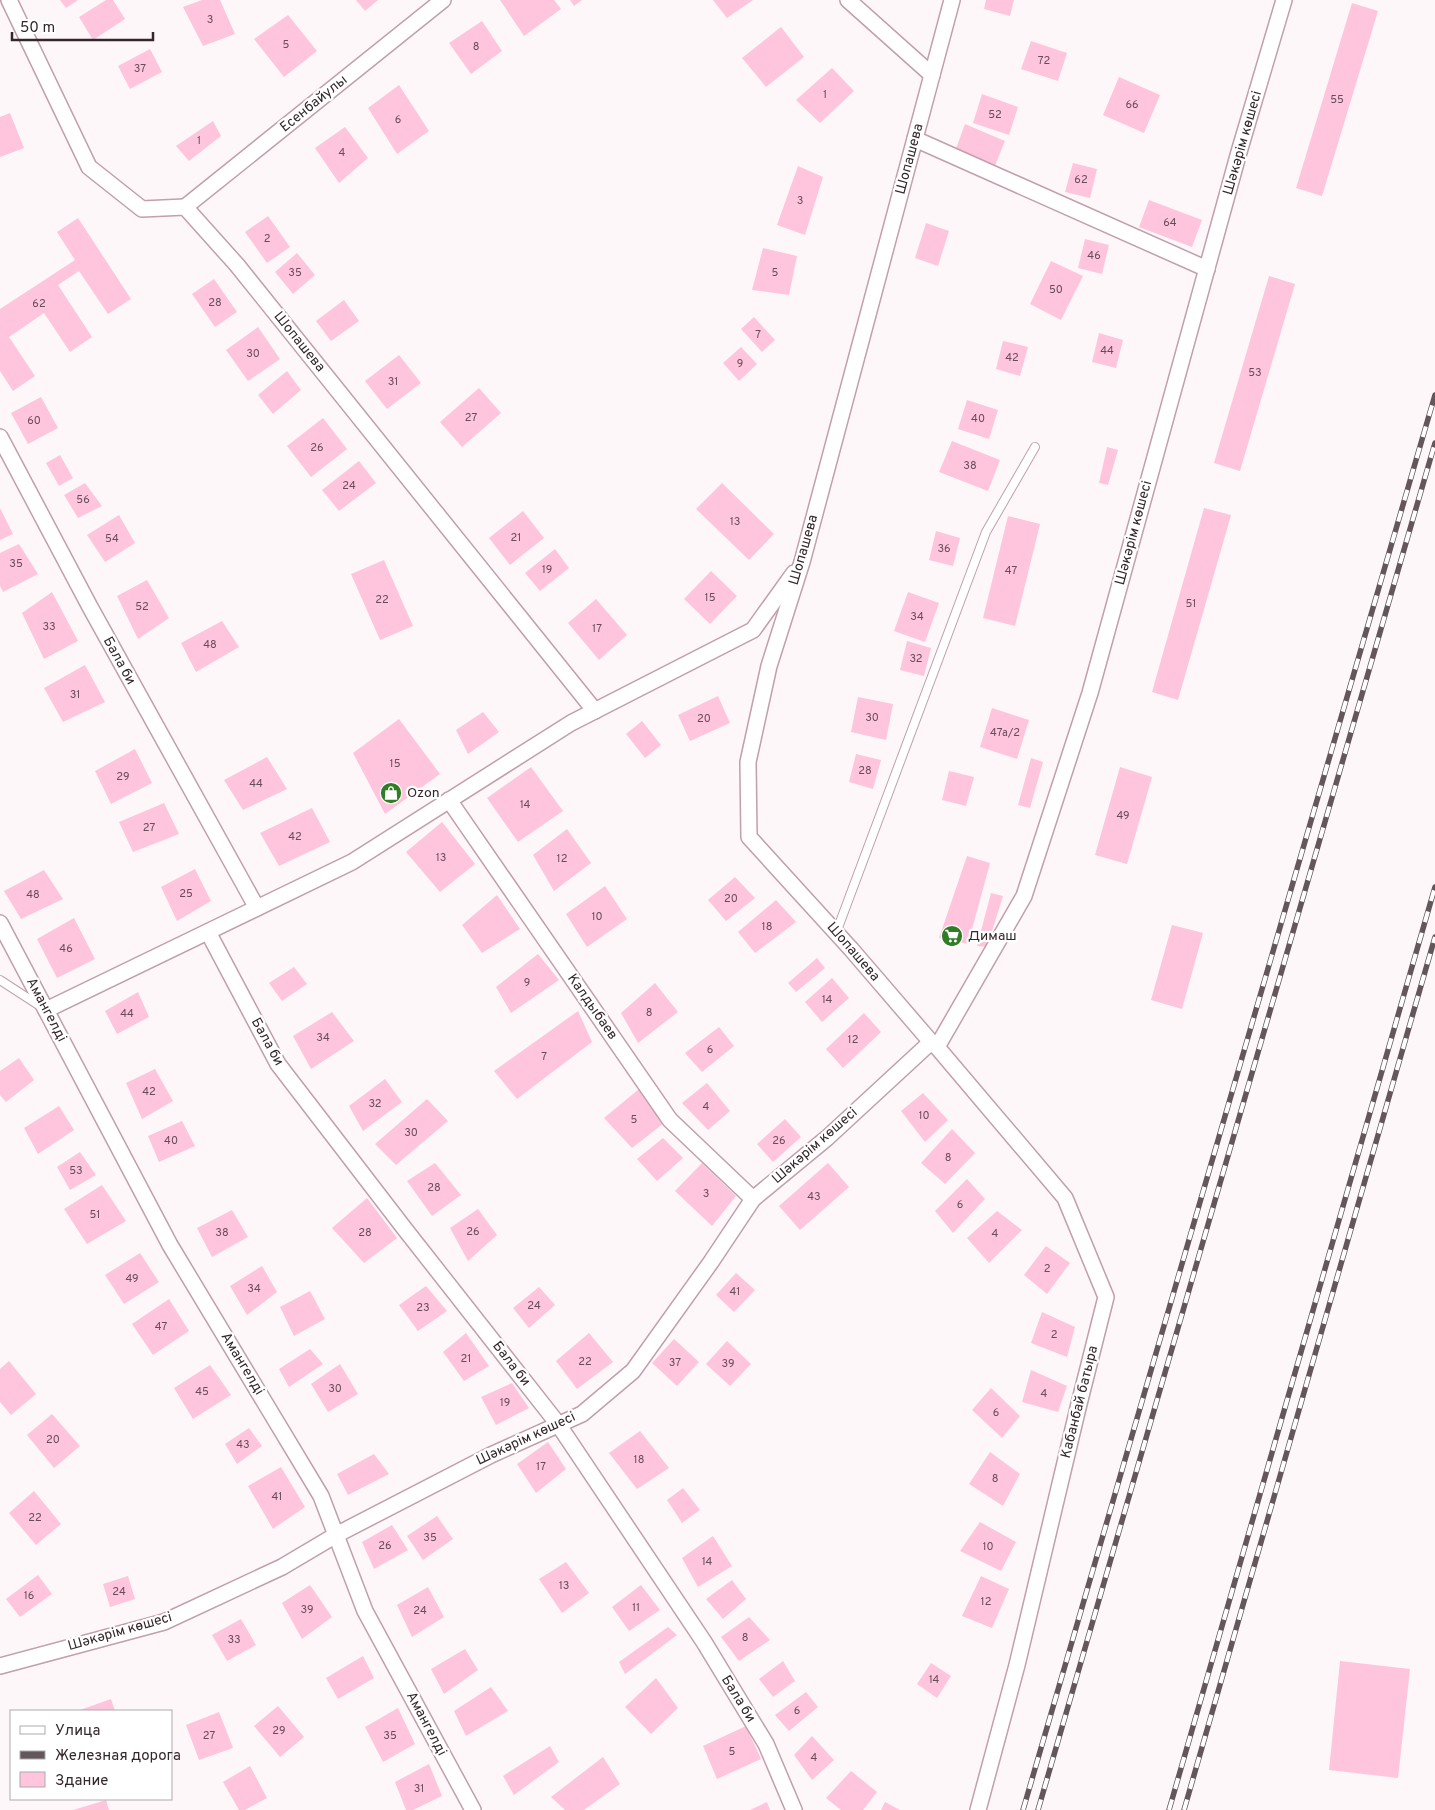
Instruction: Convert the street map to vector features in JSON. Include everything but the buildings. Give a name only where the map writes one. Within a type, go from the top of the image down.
[{"type":"street","points":[[9,0],[89,167],[142,209],[185,207]]},
{"type":"street","name":"Есенбайулы","points":[[185,207],[443,0]]},
{"type":"street","points":[[848,0],[932,75]]},
{"type":"street","name":"Шопашева","points":[[934,1044],[749,837],[748,762],[769,666],[802,562],[952,0]]},
{"type":"street","name":"Шәкәрім көшесі","points":[[0,1666],[164,1622],[282,1567],[336,1535],[490,1455],[582,1414],[633,1371],[754,1199],[934,1044],[1024,896],[1090,693],[1239,152],[1284,0]]},
{"type":"street","points":[[915,139],[1207,269]]},
{"type":"street","name":"Шопашева","points":[[185,207],[243,273],[595,711]]},
{"type":"street","name":"Бала би","points":[[0,437],[90,607],[257,908]]},
{"type":"street","points":[[46,1010],[352,862],[570,723],[753,630],[802,562]]},
{"type":"street","name":"Калдыбаев","points":[[449,800],[670,1120],[754,1199]]},
{"type":"street","name":"Амангелді","points":[[0,924],[170,1245],[321,1496],[365,1611],[472,1810]]},
{"type":"street","name":"Бала би","points":[[208,932],[278,1064],[558,1424],[704,1642],[766,1744],[794,1810]]},
{"type":"street","name":"Кабанбай батыра","points":[[934,1044],[1064,1198],[1106,1297],[1017,1665],[978,1810]]},
{"type":"lane","points":[[836,933],[986,532],[1035,447]]},
{"type":"lane","points":[[0,980],[46,1010]]},
{"type":"railway","points":[[1023,1810],[1435,395]]},
{"type":"railway","points":[[1038,1810],[1435,443]]},
{"type":"railway","points":[[1169,1810],[1435,887]]},
{"type":"railway","points":[[1184,1810],[1435,937]]},
{"type":"place","name":"Ozon","points":[[391,793]]},
{"type":"place","name":"Димаш","points":[[952,936]]}]
